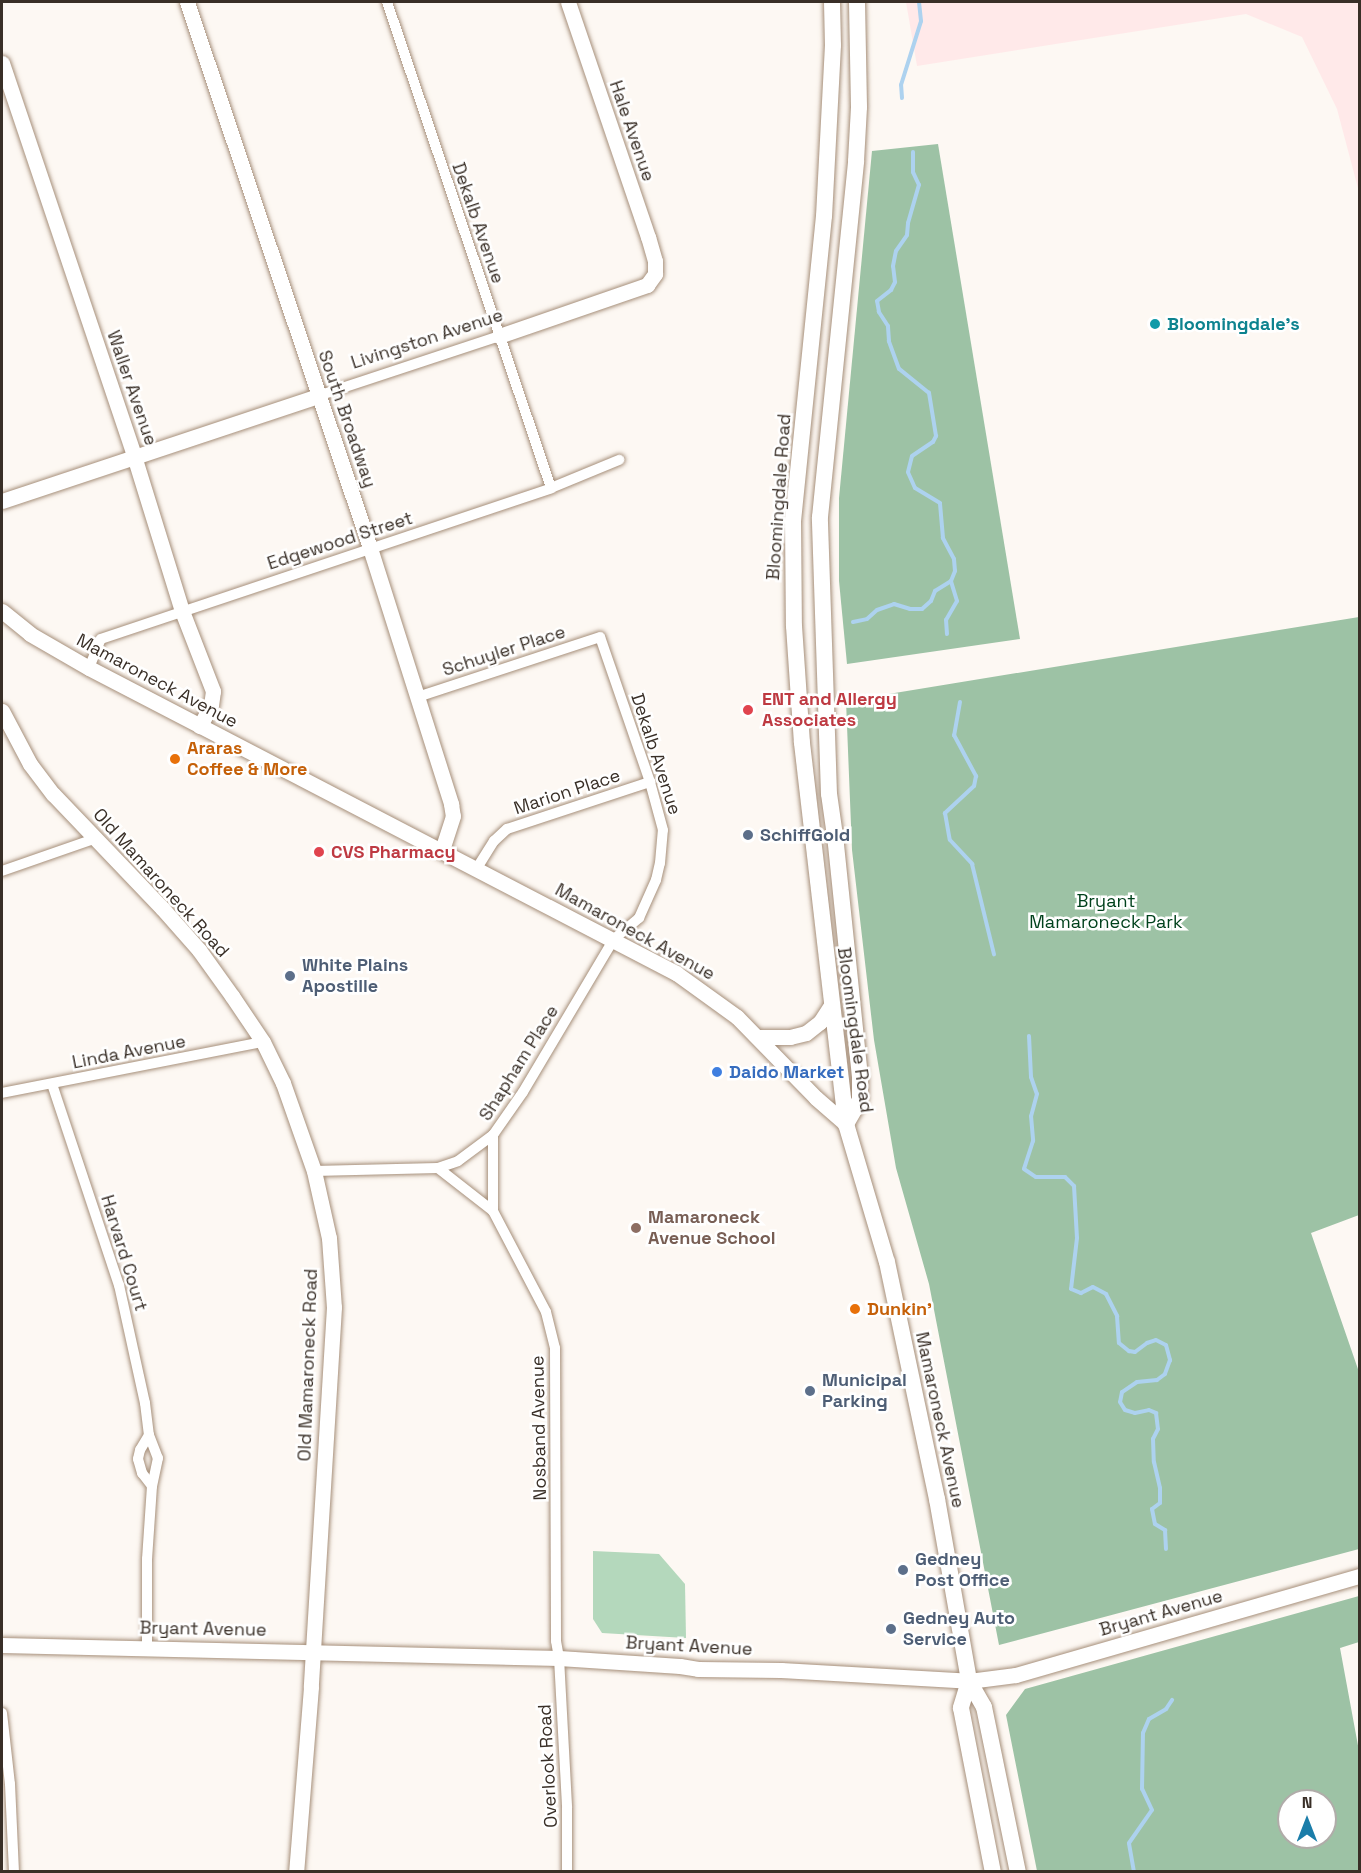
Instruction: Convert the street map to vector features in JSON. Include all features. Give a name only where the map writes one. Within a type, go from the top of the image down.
[{"type":"main road","name":"Bloomingdale Road","points":[[832,2],[832,68],[824,216],[796,487],[792,556],[802,743],[846,1124]]},
{"type":"main road","name":"Bloomingdale Road","points":[[846,1124],[860,1100],[860,1077],[829,794],[820,541],[856,161],[859,107],[858,2]]},
{"type":"main road","name":"Mamaroneck Avenue","points":[[846,1124],[887,1262],[937,1499],[969,1681],[984,1707],[1018,1872]]},
{"type":"main road","name":"Mamaroneck Avenue","points":[[969,1681],[961,1708],[993,1872]]},
{"type":"street","name":"South Broadway","points":[[187,2],[370,548],[452,808],[453,816],[442,850]]},
{"type":"street","name":"Dekalb Avenue","points":[[387,2],[551,488]]},
{"type":"street","name":"Hale Avenue","points":[[567,2],[648,237],[655,261],[655,274]]},
{"type":"street","name":"Waller Avenue","points":[[2,63],[134,456],[182,611],[213,691],[211,705],[200,726]]},
{"type":"street","name":"Livingston Avenue","points":[[2,501],[647,285],[655,274]]},
{"type":"street","name":"Edgewood Street","points":[[89,668],[101,639],[551,488],[619,460]]},
{"type":"street","name":"Mamaroneck Avenue","points":[[2,611],[30,634],[89,668],[614,939],[695,984],[760,1037],[816,1098],[846,1124]]},
{"type":"street","name":"Dekalb Avenue","points":[[600,637],[650,782],[663,830],[658,872],[639,918],[614,939]]},
{"type":"street","name":"Schuyler Place","points":[[418,697],[600,637]]},
{"type":"street","name":"Old Mamaroneck Road","points":[[2,711],[30,765],[53,794],[97,838],[199,950],[263,1042],[283,1083],[314,1171],[329,1238],[334,1307],[313,1651],[296,1872]]},
{"type":"street","name":"Marion Place","points":[[477,868],[494,841],[507,830],[650,782]]},
{"type":"street","points":[[2,872],[97,838]]},
{"type":"street","name":"Shapham Place","points":[[314,1171],[438,1168],[458,1161],[493,1135],[523,1092],[614,939]]},
{"type":"street","points":[[760,1037],[790,1037],[806,1034],[814,1028],[831,1005]]},
{"type":"street","name":"Linda Avenue","points":[[2,1093],[263,1042]]},
{"type":"street","name":"Harvard Court","points":[[52,1084],[119,1285],[145,1403],[149,1435],[158,1458],[152,1486],[147,1559],[147,1647]]},
{"type":"street","name":"Nosband Avenue","points":[[493,1135],[493,1211]]},
{"type":"street","name":"Nosband Avenue","points":[[438,1168],[493,1211],[546,1312],[555,1348],[556,1641],[559,1658]]},
{"type":"street","name":"Harvard Court","points":[[149,1435],[140,1450],[138,1460],[142,1473],[152,1486]]},
{"type":"street","name":"Bryant Avenue","points":[[2,1646],[147,1647],[559,1658],[698,1669],[820,1672],[969,1681],[1016,1675],[1359,1576]]},
{"type":"street","name":"Overlook Road","points":[[559,1658],[567,1808],[567,1872]]},
{"type":"street","points":[[2,1713],[10,1784],[14,1872]]},
{"type":"shaded area","points":[[906,2],[1359,2],[1359,192],[1337,109],[1302,37],[1246,14],[917,66]]},
{"type":"green space","points":[[938,144],[1020,639],[847,664],[839,581],[839,498],[872,151]]},
{"type":"green space","name":"Bryant Mamaroneck Park","points":[[1359,617],[1359,1215],[1311,1233],[1359,1372],[1359,1549],[999,1645],[929,1284],[896,1168],[874,1040],[852,850],[846,701]]},
{"type":"green space","points":[[593,1551],[659,1554],[685,1584],[686,1638],[602,1633],[593,1619]]},
{"type":"green space","points":[[1359,1596],[1359,1642],[1340,1648],[1359,1751],[1359,1871],[1037,1871],[1006,1715],[1025,1689]]},
{"type":"waterway","points":[[902,98],[901,85],[921,21],[919,2]]},
{"type":"waterway","points":[[853,622],[867,619],[877,610],[894,604],[910,609],[922,609],[931,601],[935,591],[951,581],[955,571],[954,559],[943,538],[940,503],[915,488],[908,472],[912,456],[933,442],[936,436],[929,393],[899,369],[889,341],[888,326],[879,312],[877,301],[891,290],[895,282],[893,266],[896,251],[907,235],[908,223],[919,185],[913,172],[913,152]]},
{"type":"waterway","points":[[947,634],[946,620],[957,601],[951,581]]},
{"type":"waterway","points":[[960,702],[954,735],[976,776],[974,786],[945,813],[950,840],[972,864],[994,954]]},
{"type":"waterway","points":[[1029,1036],[1031,1077],[1037,1094],[1031,1116],[1033,1141],[1024,1169],[1036,1177],[1065,1177],[1074,1186],[1077,1238],[1071,1289],[1081,1293],[1093,1287],[1106,1294],[1117,1316],[1119,1343],[1129,1351],[1135,1352],[1147,1343],[1156,1340],[1166,1345],[1170,1360],[1165,1374],[1157,1380],[1137,1382],[1122,1392],[1120,1402],[1125,1410],[1135,1413],[1149,1410],[1156,1413],[1158,1429],[1153,1439],[1154,1462],[1160,1488],[1160,1503],[1152,1509],[1155,1524],[1165,1530],[1166,1549]]},
{"type":"waterway","points":[[1134,1872],[1129,1843],[1152,1810],[1142,1789],[1143,1733],[1149,1719],[1166,1709],[1172,1700]]},
{"type":"place","name":"Bloomingdale's","points":[[1155,324]]},
{"type":"place","name":"ENT and Allergy Associates","points":[[748,710]]},
{"type":"place","name":"Araras Coffee & More","points":[[175,759]]},
{"type":"place","name":"SchiffGold","points":[[748,835]]},
{"type":"place","name":"CVS Pharmacy","points":[[319,852]]},
{"type":"place","name":"White Plains Apostille","points":[[290,976]]},
{"type":"place","name":"Daido Market","points":[[717,1072]]},
{"type":"place","name":"Mamaroneck Avenue School","points":[[636,1228]]},
{"type":"place","name":"Dunkin'","points":[[855,1309]]},
{"type":"place","name":"Municipal Parking","points":[[810,1391]]},
{"type":"place","name":"Gedney Post Office","points":[[903,1570]]},
{"type":"place","name":"Gedney Auto Service","points":[[891,1629]]}]
